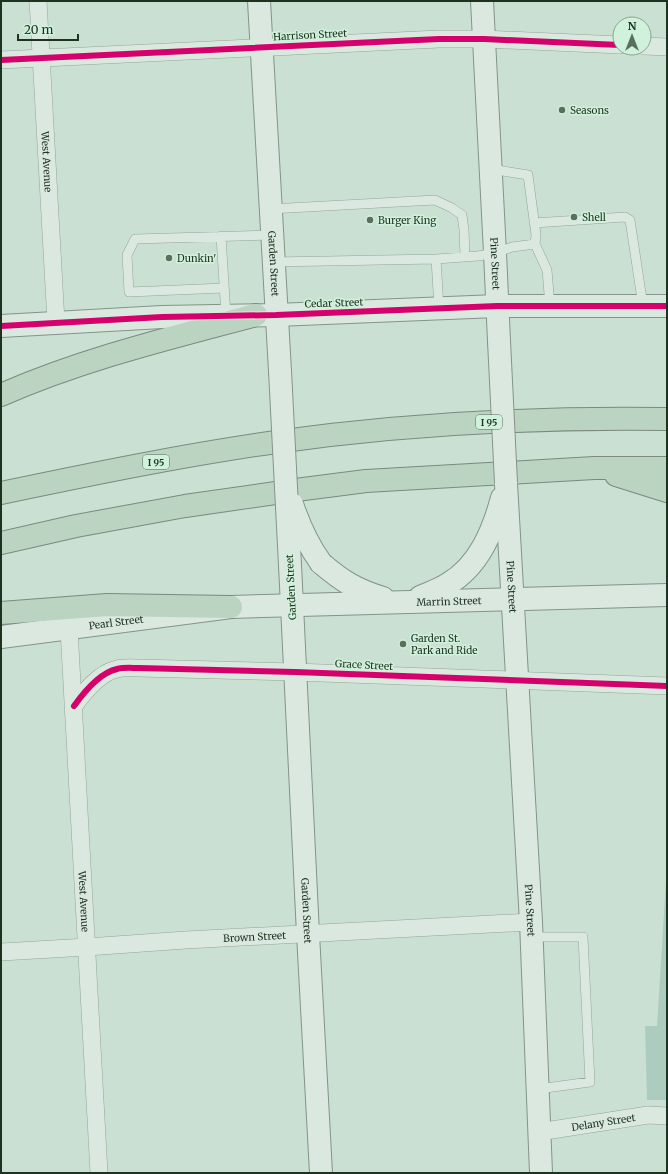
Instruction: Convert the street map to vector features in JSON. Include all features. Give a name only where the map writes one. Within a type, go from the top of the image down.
[{"type":"highway","points":[[1,395],[59,372],[117,353],[168,338],[266,315]]},
{"type":"highway","name":"I 95","points":[[1,493],[170,459],[312,437],[495,422],[594,418],[667,419]]},
{"type":"highway","points":[[594,468],[667,491]]},
{"type":"highway","points":[[1,542],[172,508],[366,481],[594,468],[667,468]]},
{"type":"highway","points":[[1,613],[107,605],[231,607]]},
{"type":"main road","name":"Garden Street","points":[[259,1],[273,262],[266,315],[280,371],[321,1173]]},
{"type":"main road","name":"Pine Street","points":[[482,1],[506,483],[532,930],[539,1132],[542,1173]]},
{"type":"main road","name":"Cedar Street","points":[[1,326],[56,322],[497,306],[667,306]]},
{"type":"main road","points":[[285,482],[292,506],[305,536],[312,550],[322,563],[337,577],[357,589],[386,599],[401,602],[432,592],[448,584],[462,574],[481,551],[488,537],[495,521],[506,483]]},
{"type":"main road","name":"Marrin Street","points":[[231,607],[513,598],[667,595]]},
{"type":"main road","name":"Pearl Street","points":[[1,637],[231,607]]},
{"type":"street","name":"West Avenue","points":[[38,1],[56,322]]},
{"type":"street","name":"Harrison Street","points":[[1,60],[439,39],[484,39],[612,45]]},
{"type":"street","points":[[652,46],[667,47]]},
{"type":"street","name":"West Avenue","points":[[70,629],[99,1173]]},
{"type":"street","name":"Grace Street","points":[[74,706],[91,685],[104,675],[116,669],[139,668],[295,672],[667,686]]},
{"type":"street","name":"Brown Street","points":[[1,952],[308,934],[532,930]]},
{"type":"street","name":"Delany Street","points":[[539,1132],[648,1115],[667,1116]]},
{"type":"lane","points":[[490,169],[528,175],[535,244],[547,270],[550,306]]},
{"type":"lane","points":[[270,209],[435,200],[452,208],[462,215],[465,257]]},
{"type":"lane","points":[[534,223],[625,217],[630,220],[643,306]]},
{"type":"lane","points":[[224,288],[129,292],[127,255],[135,239],[272,235]]},
{"type":"lane","points":[[221,236],[226,316]]},
{"type":"lane","points":[[273,262],[436,259],[495,253],[512,247],[535,244]]},
{"type":"lane","points":[[436,259],[439,308]]},
{"type":"lane","points":[[532,930],[583,937],[590,1082],[538,1089]]},
{"type":"green space","points":[[667,865],[667,1100],[647,1100],[645,1026],[657,1026]]},
{"type":"cycle path","points":[[1,60],[439,39],[484,39],[612,45]]},
{"type":"cycle path","points":[[1,326],[162,317],[276,315],[497,306],[667,306]]},
{"type":"cycle path","points":[[74,706],[87,689],[104,674],[120,668],[295,672],[667,686]]},
{"type":"place","name":"Seasons","points":[[562,110]]},
{"type":"place","name":"Shell","points":[[574,217]]},
{"type":"place","name":"Burger King","points":[[370,220]]},
{"type":"place","name":"Dunkin'","points":[[169,258]]},
{"type":"place","name":"Garden St. Park and Ride","points":[[403,644]]}]
